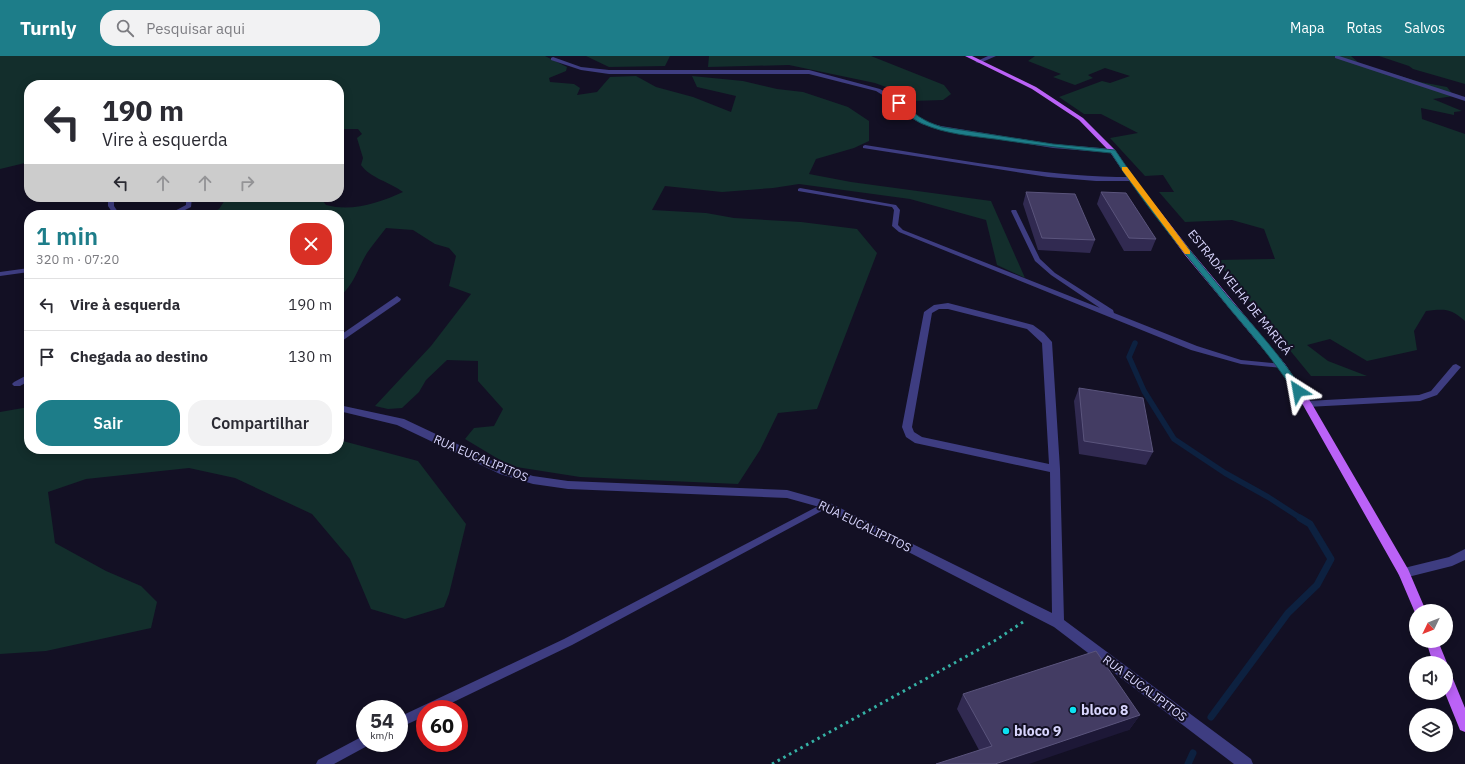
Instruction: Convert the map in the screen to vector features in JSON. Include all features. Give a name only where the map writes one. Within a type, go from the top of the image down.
[{"type":"main road","name":"ESTRADA VELHA DE MARICÁ","points":[[968,56],[1034,88],[1081,119],[1113,151],[1131,179],[1188,253],[1282,366],[1307,404],[1404,573],[1417,604]]},
{"type":"main road","points":[[1453,696],[1465,726]]},
{"type":"street","points":[[978,62],[993,56]]},
{"type":"street","points":[[1337,58],[1465,99]]},
{"type":"street","points":[[553,59],[574,68],[603,72],[809,72],[878,90],[899,103],[914,117],[924,123],[940,128],[1053,146],[1113,151]]},
{"type":"street","points":[[865,148],[1048,175],[1096,179],[1131,179]]},
{"type":"street","points":[[0,274],[24,271]]},
{"type":"street","points":[[344,336],[397,299]]},
{"type":"street","points":[[1055,469],[919,440],[910,434],[907,427],[928,312],[937,307],[948,306],[1030,327],[1041,335],[1047,342],[1055,469],[1058,623]]},
{"type":"street","points":[[1307,404],[1420,398],[1434,393],[1456,366]]},
{"type":"street","points":[[17,384],[24,380]]},
{"type":"street","name":"RUA EUCALIPITOS","points":[[344,409],[400,422],[504,471],[533,480],[568,485],[787,494],[826,505],[1058,623],[1246,764]]},
{"type":"street","points":[[1404,573],[1452,561],[1465,554]]},
{"type":"lane","points":[[800,190],[894,206],[897,210],[895,226],[901,230],[1194,348],[1241,362],[1282,366]]},
{"type":"lane","points":[[181,210],[189,206],[189,202]]},
{"type":"lane","points":[[1014,211],[1037,260],[1053,274],[1092,298],[1123,320]]},
{"type":"lane","points":[[447,700],[568,642],[826,505]]},
{"type":"lane","points":[[322,764],[356,746]]},
{"type":"path","points":[[772,764],[996,640],[1036,612]]},
{"type":"green space","points":[[0,56],[545,56],[567,67],[566,71],[549,78],[550,82],[574,84],[580,88],[577,95],[597,92],[610,77],[636,76],[656,87],[693,97],[731,112],[736,96],[697,87],[692,76],[743,81],[777,89],[803,92],[848,107],[869,121],[869,141],[854,148],[816,159],[809,174],[851,182],[991,201],[1025,278],[997,265],[986,220],[910,199],[799,184],[773,188],[722,192],[665,186],[652,210],[706,213],[734,218],[801,222],[857,229],[877,253],[817,409],[778,413],[760,450],[738,484],[580,477],[510,466],[465,439],[474,428],[494,426],[503,409],[478,381],[478,361],[447,360],[426,380],[419,392],[402,408],[388,409],[375,406],[431,346],[471,294],[449,286],[456,256],[449,248],[435,244],[413,230],[386,228],[367,253],[355,276],[344,292],[344,210],[217,210],[224,202],[324,202],[326,205],[336,207],[355,207],[375,203],[403,192],[375,177],[361,165],[363,158],[357,138],[362,134],[358,129],[344,129],[344,80],[24,80],[24,163],[0,169]]},
{"type":"green space","points":[[586,56],[670,56],[665,66],[609,67]]},
{"type":"green space","points":[[709,56],[871,56],[944,85],[951,94],[943,100],[912,101],[902,93],[875,83],[789,65],[708,67]]},
{"type":"green space","points":[[1035,56],[1351,56],[1360,64],[1420,82],[1447,87],[1454,96],[1433,99],[1462,111],[1454,112],[1454,115],[1421,108],[1422,119],[1465,134],[1465,321],[1447,310],[1426,311],[1414,331],[1417,350],[1367,361],[1330,339],[1307,345],[1328,361],[1367,376],[1311,376],[1216,260],[1275,259],[1264,229],[1232,220],[1185,222],[1159,192],[1174,192],[1163,175],[1145,176],[1110,138],[1138,133],[1101,114],[1084,114],[1059,97],[1102,81],[1110,83],[1130,76],[1105,68],[1088,75],[1093,78],[1075,85],[1053,77],[1061,74],[1028,61]]},
{"type":"green space","points":[[1379,56],[1465,56],[1465,84],[1413,69],[1409,66]]},
{"type":"green space","points":[[24,408],[24,454],[344,454],[344,441],[418,461],[466,524],[449,594],[444,607],[405,619],[371,609],[350,559],[312,514],[235,478],[189,468],[86,479],[48,492],[55,543],[106,571],[141,586],[157,602],[151,628],[46,651],[0,654],[0,412]]},
{"type":"building","points":[[1026,192],[1075,194],[1095,240],[1042,238]]},
{"type":"building","points":[[1101,192],[1126,193],[1156,239],[1129,238]]},
{"type":"building","points":[[1079,388],[1143,398],[1153,452],[1084,441]]},
{"type":"building","points":[[1096,651],[1140,715],[995,764],[936,764],[992,746],[963,694]]},
{"type":"waterway","points":[[1135,343],[1129,357],[1144,391],[1174,439],[1225,473],[1268,497],[1302,519]]},
{"type":"waterway","points":[[1211,717],[1288,613],[1317,585],[1331,559],[1310,524],[1300,518]]},
{"type":"waterway","points":[[1188,764],[1193,753]]},
{"type":"slow traffic","points":[[1124,169],[1188,253]]},
{"type":"place","name":"bloco 8","points":[[1073,710]]},
{"type":"place","name":"bloco 9","points":[[1006,731]]},
{"type":"route","points":[[899,103],[914,117],[924,123],[940,128],[1053,146],[1113,151],[1131,179],[1188,253],[1282,366],[1298,391]]}]
